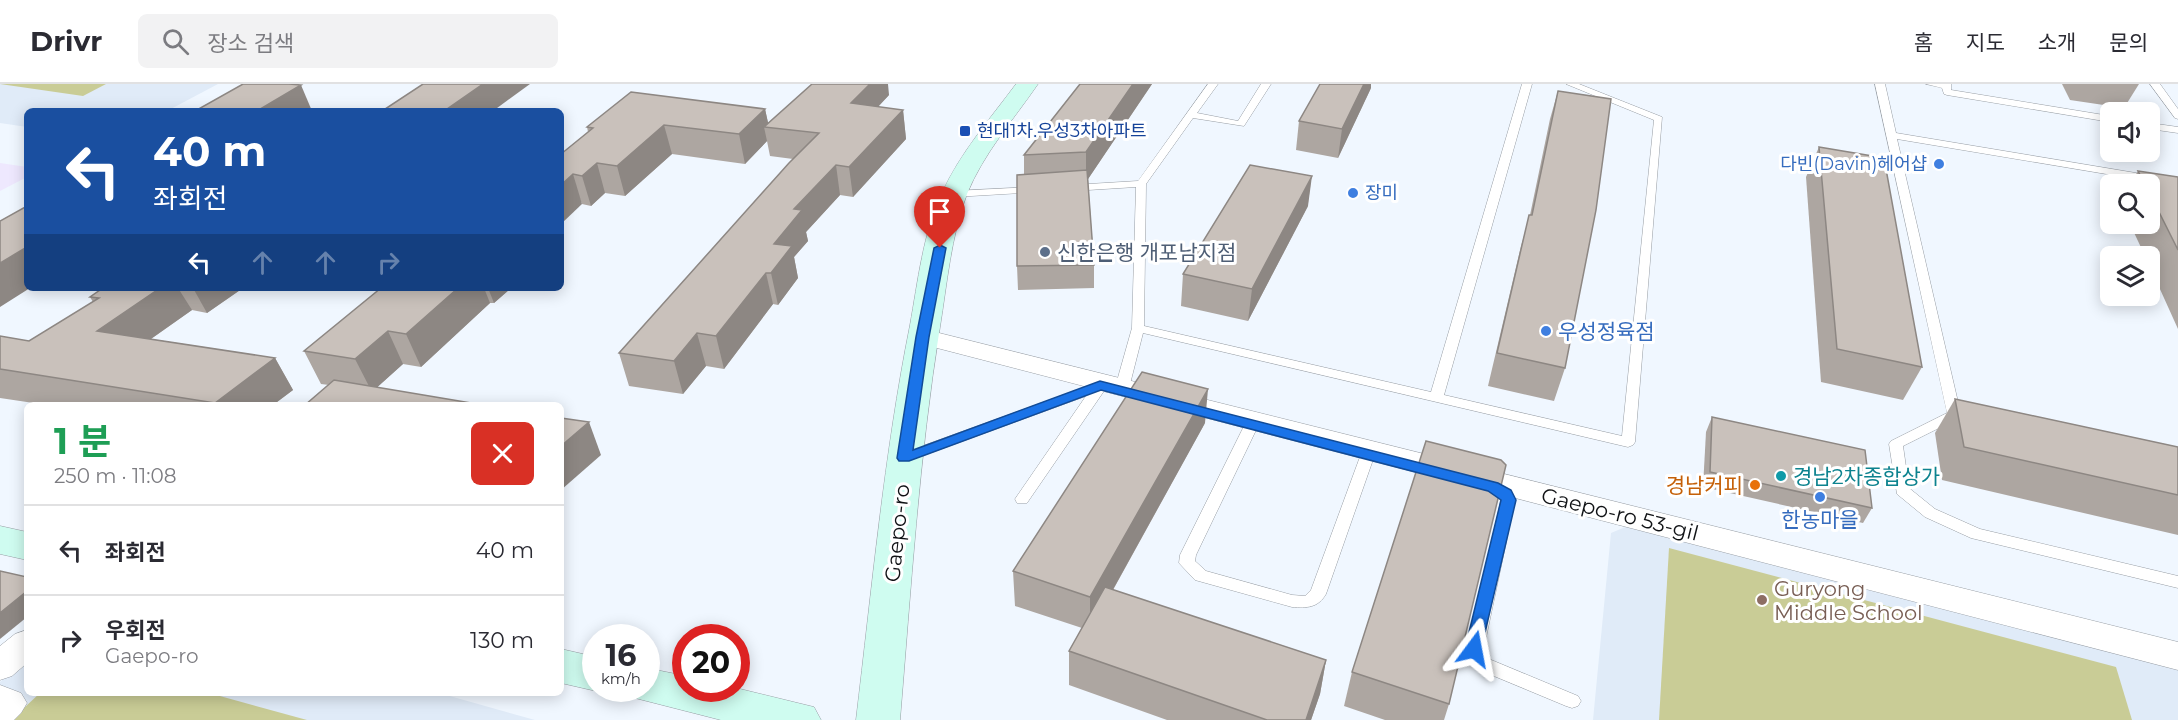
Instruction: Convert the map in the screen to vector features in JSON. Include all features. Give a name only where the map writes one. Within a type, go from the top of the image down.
[{"type":"street","name":"Gaepo-ro","points":[[878,720],[904,458],[940,248],[954,194],[970,165],[1027,84]]},
{"type":"street","name":"Gaepo-ro 53-gil","points":[[923,337],[1111,387],[2178,656]]},
{"type":"street","points":[[0,540],[24,545]]},
{"type":"street","points":[[0,666],[24,646]]},
{"type":"street","points":[[564,667],[582,671]]},
{"type":"street","points":[[660,688],[800,720]]},
{"type":"street","points":[[0,700],[9,703],[0,711]]},
{"type":"lane","points":[[1022,500],[1111,387],[1138,328],[1142,184],[1213,84]]},
{"type":"lane","points":[[1190,115],[1241,124],[1266,84]]},
{"type":"lane","points":[[1436,398],[1527,84]]},
{"type":"lane","points":[[1138,328],[1628,442],[1659,119],[1571,84]]},
{"type":"lane","points":[[1880,84],[1953,415],[1896,444],[1902,490],[1930,513],[1976,534],[2178,582]]},
{"type":"lane","points":[[1932,84],[1947,85],[1947,92],[2100,117]]},
{"type":"lane","points":[[2156,84],[2178,116]]},
{"type":"lane","points":[[2160,127],[2178,130]]},
{"type":"lane","points":[[1892,135],[2178,183]]},
{"type":"lane","points":[[954,194],[1142,184]]},
{"type":"lane","points":[[904,458],[1111,387],[1492,487],[1506,494],[1508,500],[1474,653],[1484,664],[1572,701]]},
{"type":"lane","points":[[1252,424],[1188,555],[1188,563],[1201,576],[1292,601],[1308,602],[1318,594],[1368,453]]},
{"type":"shaded area","points":[[0,84],[218,84],[173,108],[24,108],[24,127],[0,123]]},
{"type":"shaded area","points":[[0,163],[24,167],[24,179],[0,191]]},
{"type":"shaded area","name":"Guryong Middle School","points":[[1630,525],[2178,667],[2178,720],[1593,720],[1611,533]]},
{"type":"shaded area","points":[[24,660],[24,696],[450,696],[535,720],[0,720],[0,682]]},
{"type":"green space","points":[[0,84],[106,84],[83,96]]},
{"type":"green space","name":"Guryong Middle School","points":[[1669,548],[2116,667],[2132,720],[1659,720]]},
{"type":"green space","points":[[37,696],[220,696],[307,720],[11,720]]},
{"type":"building","points":[[243,84],[301,85],[262,108],[200,108]]},
{"type":"building","points":[[423,84],[483,84],[448,108],[387,108]]},
{"type":"building","points":[[812,84],[870,84],[851,103],[903,110],[849,167],[836,165],[794,209],[802,210],[774,244],[792,246],[771,273],[766,273],[716,336],[697,333],[674,361],[619,353],[789,163],[819,133],[764,127]]},
{"type":"building","points":[[1080,84],[1133,84],[1086,152],[1024,155]]},
{"type":"building","points":[[1320,84],[1364,84],[1342,129],[1299,121]]},
{"type":"building","points":[[1558,91],[1611,99],[1596,210],[1565,368],[1497,353],[1529,215],[1532,215]]},
{"type":"building","points":[[631,92],[765,109],[739,134],[664,125],[617,166],[597,163],[582,176],[573,174],[564,182],[564,152],[593,128],[587,127]]},
{"type":"building","points":[[1819,147],[1884,158],[1922,367],[1837,349]]},
{"type":"building","points":[[1250,165],[1312,176],[1252,289],[1183,274]]},
{"type":"building","points":[[1087,170],[1094,265],[1017,266],[1017,175]]},
{"type":"building","points":[[2138,171],[2158,174],[2140,174]]},
{"type":"building","points":[[2160,174],[2178,177],[2178,250],[2160,214]]},
{"type":"building","points":[[24,208],[24,249],[0,263],[0,221]]},
{"type":"building","points":[[99,291],[156,291],[97,331],[275,358],[216,402],[0,369],[0,336],[29,341],[99,298],[90,297]]},
{"type":"building","points":[[377,291],[455,291],[406,334],[388,331],[355,359],[304,351]]},
{"type":"building","points":[[1142,372],[1208,389],[1090,597],[1013,571]]},
{"type":"building","points":[[334,380],[465,402],[308,402]]},
{"type":"building","points":[[1955,399],[2178,447],[2178,495],[1964,447]]},
{"type":"building","name":"경남2차종합상가","points":[[1712,417],[1865,450],[1872,508],[1710,472]]},
{"type":"building","points":[[564,418],[589,422],[564,443]]},
{"type":"building","points":[[1426,441],[1501,460],[1506,465],[1449,704],[1352,672]]},
{"type":"building","points":[[0,571],[24,576],[24,593],[0,613]]},
{"type":"building","points":[[1105,587],[1326,660],[1306,720],[1267,720],[1069,651]]},
{"type":"place","name":"현대1차.우성3차아파트","points":[[965,131]]},
{"type":"place","name":"다빈(Davin)헤어샵","points":[[1939,164]]},
{"type":"place","name":"장미","points":[[1353,193]]},
{"type":"place","name":"신한은행 개포남지점","points":[[1045,252]]},
{"type":"place","name":"우성정육점","points":[[1546,331]]},
{"type":"place","name":"경남2차종합상가","points":[[1781,476]]},
{"type":"place","name":"경남커피","points":[[1755,485]]},
{"type":"place","name":"한농마을","points":[[1820,497]]},
{"type":"place","name":"Guryong Middle School","points":[[1762,600]]},
{"type":"route","points":[[940,248],[904,458],[1100,386],[1368,453],[1492,487],[1506,494],[1508,500],[1474,649]]}]
